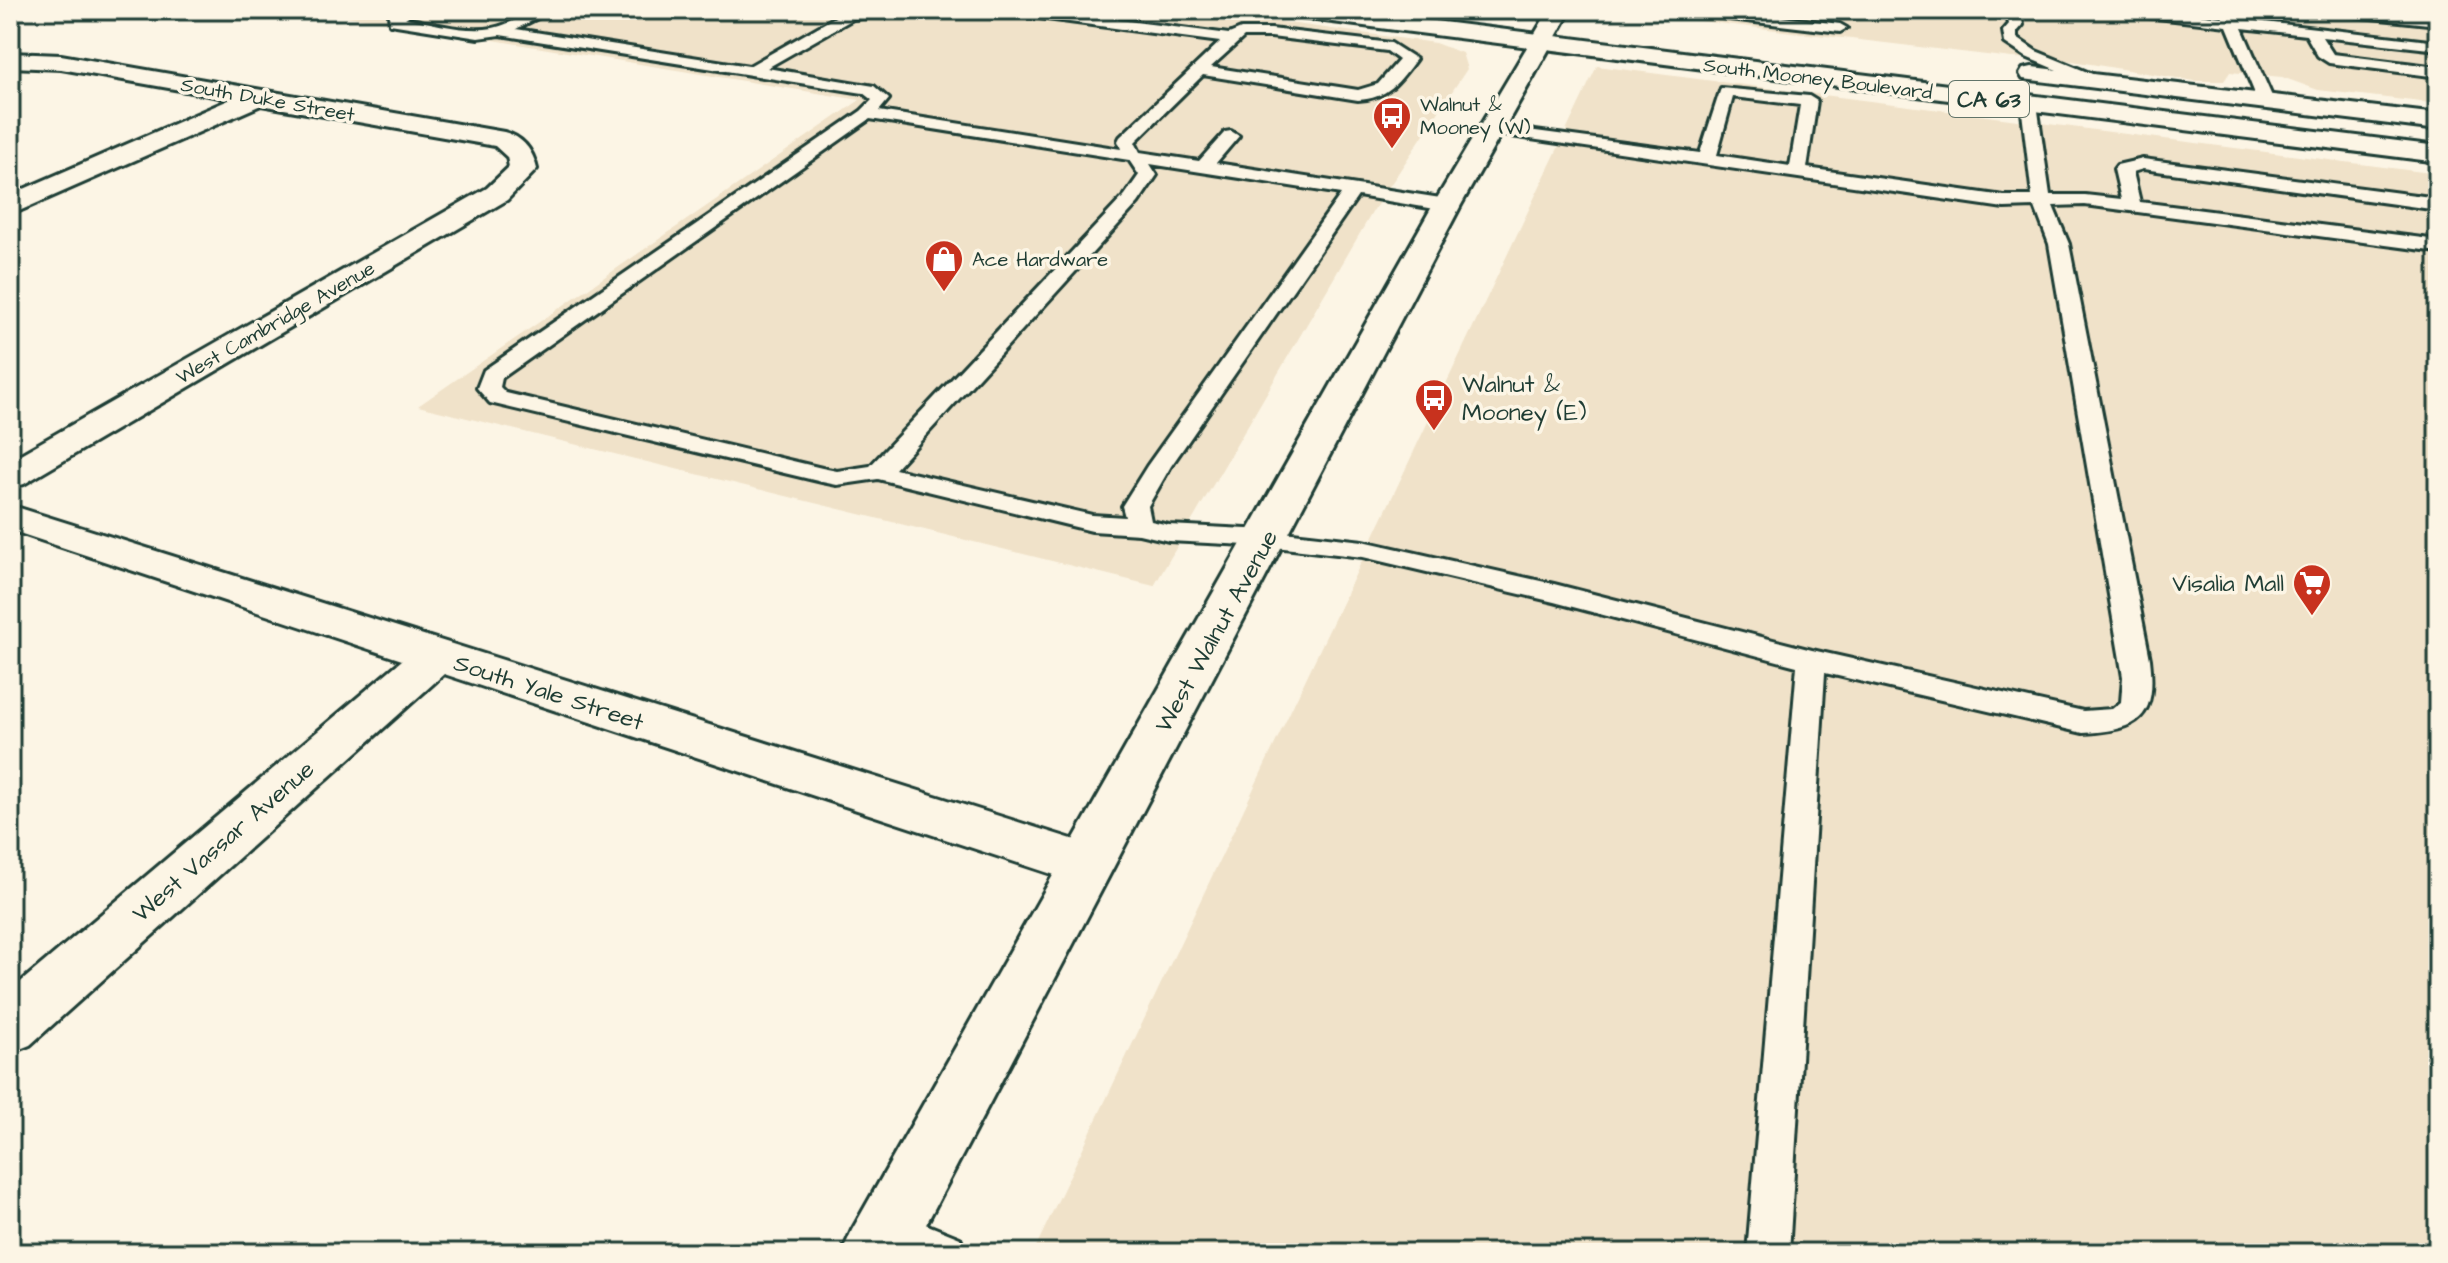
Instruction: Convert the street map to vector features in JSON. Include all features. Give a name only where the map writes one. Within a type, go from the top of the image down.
[{"type":"main road","name":"South Mooney Boulevard","points":[[1293,10],[2438,154]]},
{"type":"main road","name":"West Walnut Avenue","points":[[881,1241],[1447,205],[1540,42],[1552,13]]},
{"type":"main road","points":[[1552,13],[1583,20]]},
{"type":"main road","name":"South Mooney Boulevard","points":[[1675,31],[1703,35]]},
{"type":"main road","name":"South Duke Street","points":[[10,60],[61,62],[504,140],[520,155]]},
{"type":"main road","name":"CA 63","points":[[2002,70],[2438,122]]},
{"type":"main road","points":[[10,206],[258,97]]},
{"type":"main road","name":"West Cambridge Avenue","points":[[10,476],[497,194],[523,169],[520,155]]},
{"type":"main road","name":"South Yale Street","points":[[10,517],[1088,865]]},
{"type":"main road","name":"West Vassar Avenue","points":[[10,1027],[436,656]]},
{"type":"lane","points":[[413,10],[394,18],[478,34],[500,31],[540,13]]},
{"type":"lane","points":[[753,70],[849,15],[893,10]]},
{"type":"lane","points":[[1009,10],[1231,39]]},
{"type":"lane","points":[[1687,10],[1836,35],[1845,10]]},
{"type":"lane","points":[[2122,10],[2230,17],[2312,32],[2438,46]]},
{"type":"lane","points":[[2333,10],[2438,21]]},
{"type":"lane","points":[[505,12],[540,13],[560,21]]},
{"type":"lane","points":[[2230,17],[2266,101]]},
{"type":"lane","points":[[2015,18],[2010,40],[2019,47],[2096,81]]},
{"type":"lane","points":[[500,31],[868,89],[881,99],[867,114],[492,375],[488,388],[498,398],[822,475],[837,478],[878,472],[1092,523],[1139,526],[1169,533],[1266,538],[1363,549],[1554,593],[1812,660],[2083,722],[2116,721],[2135,708],[2140,692],[2136,659],[2059,244],[2047,222],[2042,202],[2029,104]]},
{"type":"lane","points":[[604,48],[613,43],[616,37],[614,31]]},
{"type":"lane","points":[[878,472],[1132,199],[1148,175],[1145,167],[1131,155],[1126,141],[1231,39],[1251,32],[1391,47],[1408,59],[1387,89],[1379,93],[1346,96],[1331,89],[1200,70]]},
{"type":"lane","points":[[2312,32],[2329,58],[2438,72]]},
{"type":"lane","points":[[1707,159],[1727,91],[1809,101],[1798,172]]},
{"type":"lane","points":[[867,114],[1447,205]]},
{"type":"lane","points":[[1490,128],[2004,202],[2085,200],[2438,246]]},
{"type":"lane","points":[[1203,167],[1231,136]]},
{"type":"lane","points":[[2132,206],[2123,169],[2143,164],[2438,204]]},
{"type":"lane","points":[[1139,526],[1135,506],[1159,466],[1353,190]]},
{"type":"lane","points":[[1768,1253],[1812,660]]},
{"type":"lane","points":[[881,1241],[945,1253]]},
{"type":"shaded area","points":[[310,10],[1193,10],[1435,43],[1462,53],[1467,69],[1373,211],[1154,586],[418,406],[860,100]]},
{"type":"shaded area","points":[[1643,10],[2438,10],[2438,104],[2318,90],[2282,77],[2230,72],[2224,81],[2195,81],[2060,59],[2012,58],[1675,18]]},
{"type":"shaded area","points":[[1597,66],[2438,174],[2438,1253],[1033,1253]]},
{"type":"place","name":"Walnut & Mooney (W)","points":[[1392,150]]},
{"type":"place","name":"Ace Hardware","points":[[944,293]]},
{"type":"place","name":"Walnut & Mooney (E)","points":[[1434,432]]},
{"type":"place","name":"Visalia Mall","points":[[2312,617]]}]
